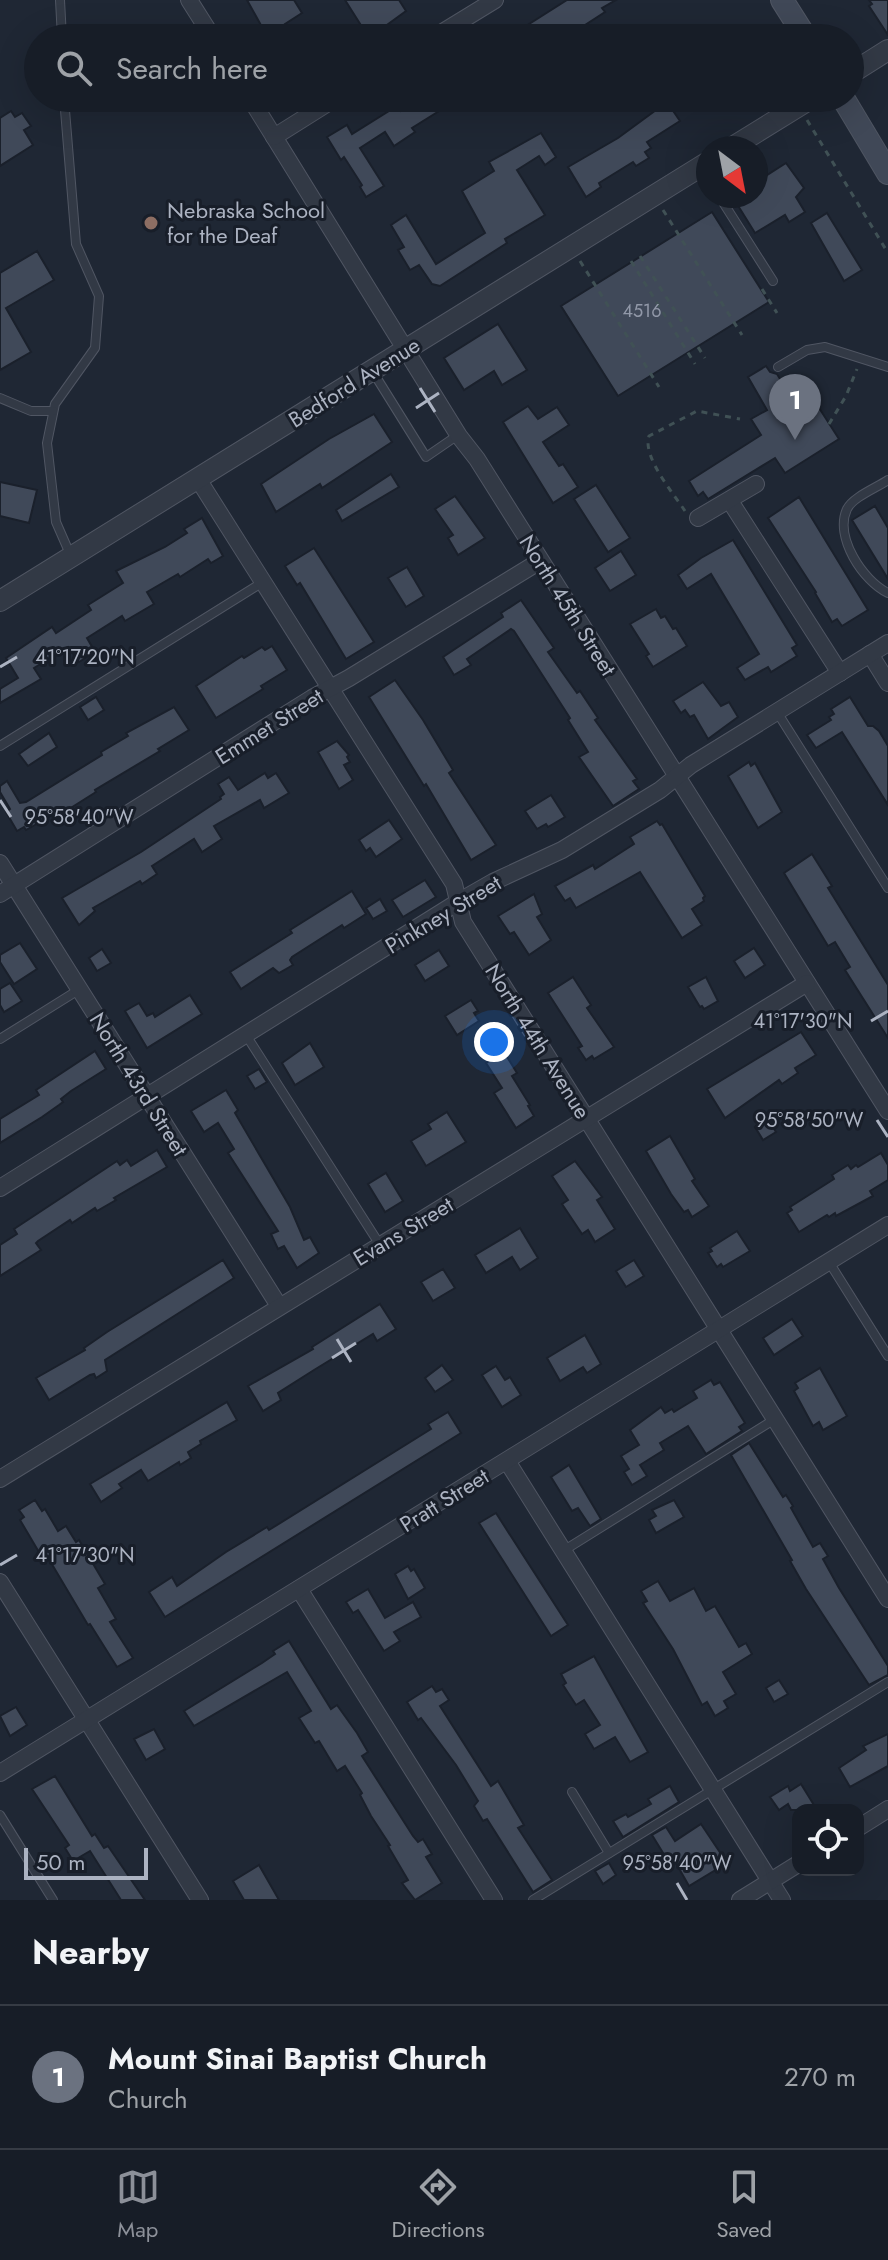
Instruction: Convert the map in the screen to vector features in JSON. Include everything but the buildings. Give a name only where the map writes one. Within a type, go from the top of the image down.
[{"type":"main road","points":[[782,0],[797,24]]},
{"type":"main road","points":[[851,112],[888,173]]},
{"type":"street","points":[[189,0],[204,24]]},
{"type":"street","points":[[456,24],[495,0]]},
{"type":"street","points":[[864,65],[888,50]]},
{"type":"street","name":"North 45th Street","points":[[259,112],[458,435],[477,459],[888,1111]]},
{"type":"street","points":[[274,137],[314,112]]},
{"type":"street","points":[[750,136],[789,112]]},
{"type":"street","name":"Bedford Avenue","points":[[0,601],[654,196],[696,174]]},
{"type":"street","name":"North 44th Avenue","points":[[198,479],[454,884],[463,922],[888,1599]]},
{"type":"street","points":[[698,518],[756,484]]},
{"type":"street","points":[[730,501],[840,673]]},
{"type":"street","name":"Emmet Street","points":[[7,890],[540,561]]},
{"type":"street","name":"Pinkney Street","points":[[0,1188],[458,902],[562,850],[660,790],[676,776],[888,643]]},
{"type":"street","points":[[870,654],[888,683]]},
{"type":"street","name":"North 43rd Street","points":[[0,863],[7,890],[80,989],[279,1306]]},
{"type":"street","name":"Evans Street","points":[[0,1479],[807,983]]},
{"type":"street","name":"Pratt Street","points":[[0,1773],[888,1225]]},
{"type":"street","points":[[507,1461],[782,1900]]},
{"type":"street","points":[[0,1582],[200,1900]]},
{"type":"street","points":[[299,1589],[494,1900]]},
{"type":"street","points":[[864,1824],[888,1809]]},
{"type":"street","points":[[740,1900],[792,1868]]},
{"type":"lane","points":[[60,0],[61,24]]},
{"type":"lane","points":[[65,112],[76,244],[99,296],[95,348],[55,404],[47,443],[56,522],[71,557]]},
{"type":"lane","points":[[727,208],[773,281]]},
{"type":"lane","points":[[778,367],[816,347],[888,367]]},
{"type":"lane","points":[[372,371],[426,457],[458,435]]},
{"type":"lane","points":[[0,398],[31,411],[53,411]]},
{"type":"lane","points":[[888,480],[852,503],[846,510],[845,519],[855,563],[870,581],[888,593]]},
{"type":"lane","points":[[0,746],[263,582]]},
{"type":"lane","points":[[777,712],[888,888]]},
{"type":"lane","points":[[0,1039],[80,989]]},
{"type":"lane","points":[[246,1035],[380,1245]]},
{"type":"lane","points":[[829,1262],[888,1356]]},
{"type":"lane","points":[[563,1551],[775,1419]]},
{"type":"lane","points":[[533,1900],[888,1682]]},
{"type":"lane","points":[[572,1792],[609,1853]]},
{"type":"lane","points":[[0,1815],[53,1900]]},
{"type":"path","points":[[810,112],[888,253]]},
{"type":"path","points":[[654,196],[742,335]]},
{"type":"path","points":[[571,247],[659,387]]},
{"type":"path","points":[[640,256],[705,358]]},
{"type":"path","points":[[631,261],[695,364]]},
{"type":"path","points":[[829,424],[852,383],[860,358]]},
{"type":"path","points":[[698,518],[686,512],[651,460],[647,450],[649,436],[697,411],[740,419]]},
{"type":"place","name":"Nebraska School for the Deaf","points":[[151,223]]},
{"type":"place","name":"Mount Sinai Baptist Church","points":[[795,440]]}]
